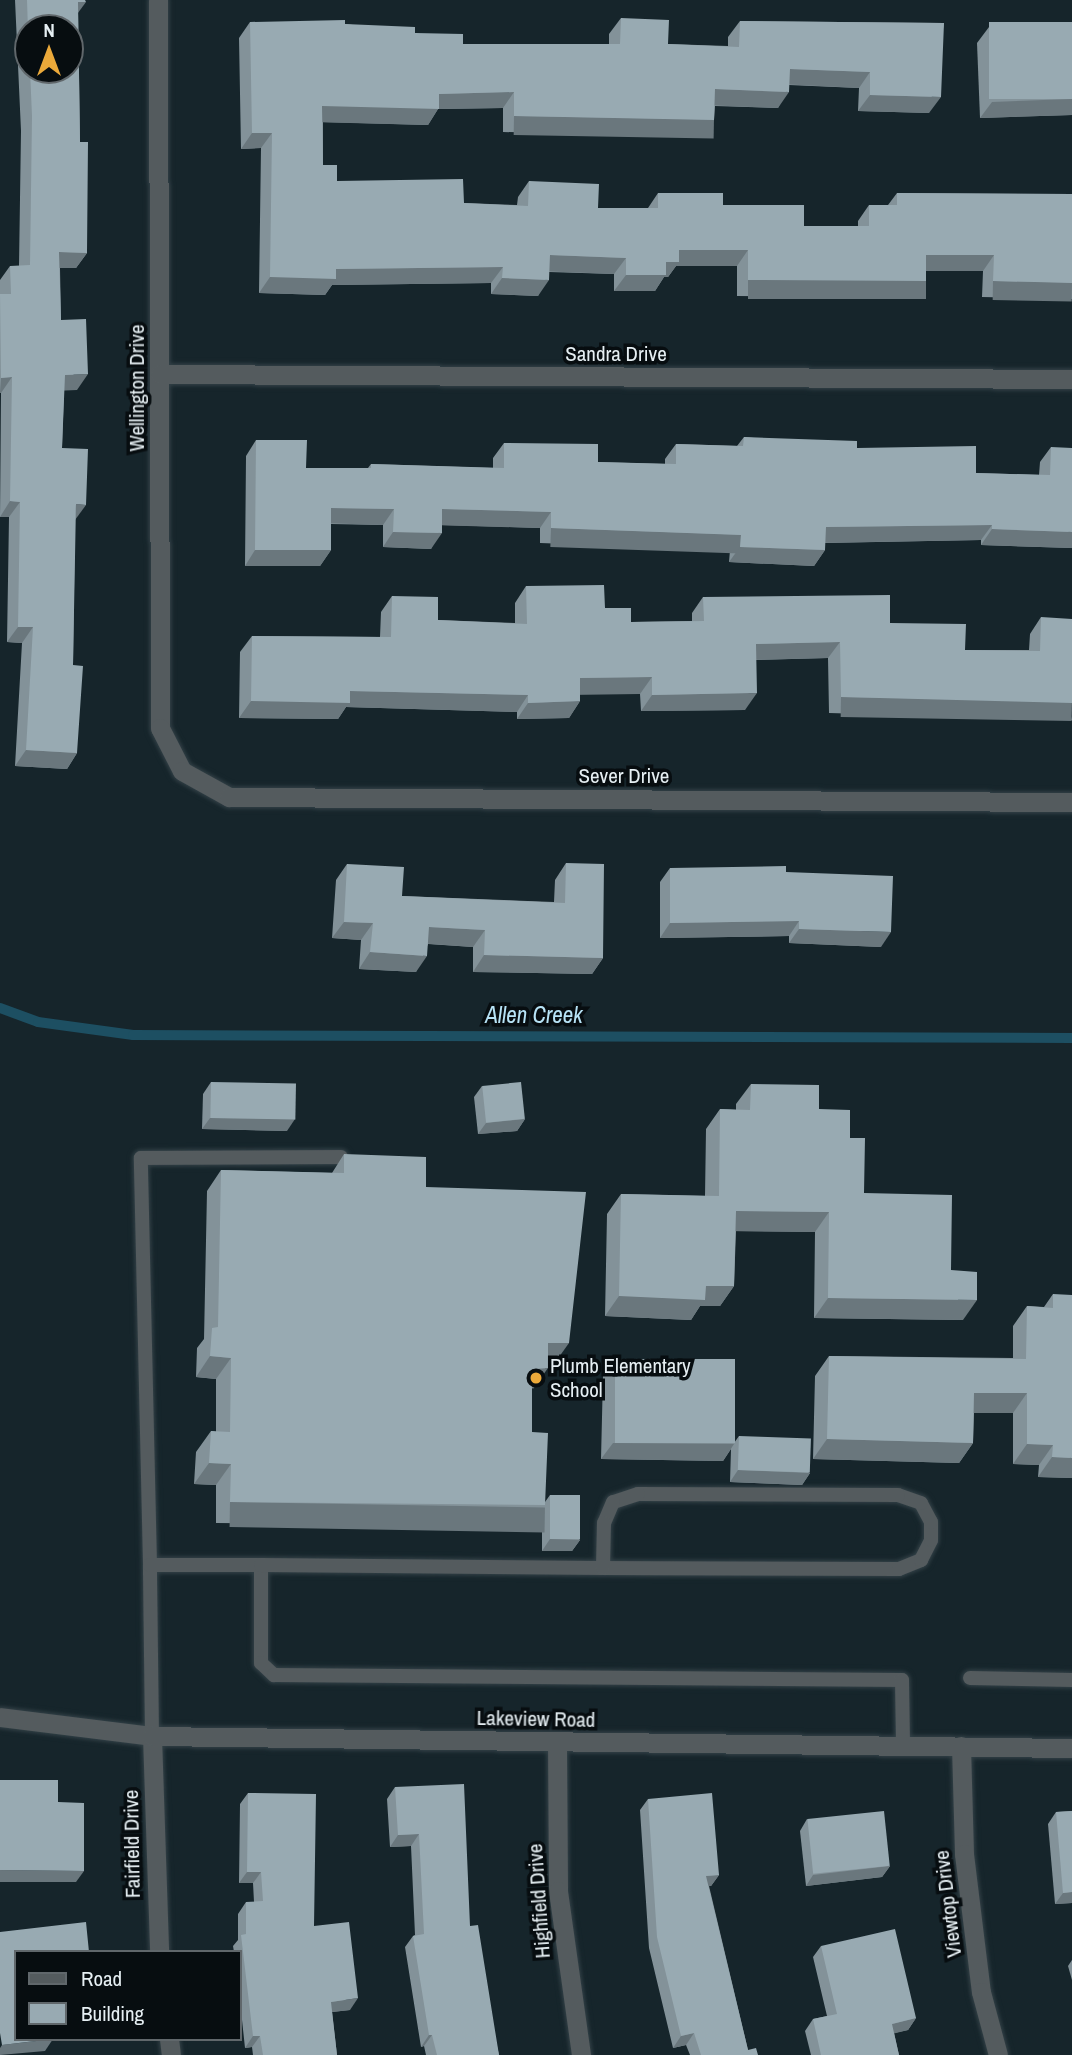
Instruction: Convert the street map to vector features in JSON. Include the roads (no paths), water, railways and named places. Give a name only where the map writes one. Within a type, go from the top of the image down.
[{"type":"street","name":"Wellington Drive","points":[[158,0],[160,727],[182,771]]},
{"type":"street","name":"Sandra Drive","points":[[160,374],[1072,379]]},
{"type":"street","name":"Sever Drive","points":[[182,771],[229,797],[1072,802]]},
{"type":"street","name":"Lakeview Road","points":[[0,1717],[152,1736],[1072,1748]]},
{"type":"street","name":"Fairfield Drive","points":[[152,1736],[159,1950]]},
{"type":"street","name":"Highfield Drive","points":[[557,1742],[558,1891],[581,2055]]},
{"type":"street","name":"Viewtop Drive","points":[[961,1746],[964,1854],[981,1992],[998,2055]]},
{"type":"lane","points":[[152,1736],[141,1158],[341,1157]]},
{"type":"lane","points":[[150,1565],[261,1565],[603,1568],[899,1569],[921,1560],[930,1540],[930,1522],[921,1503],[898,1496],[651,1494],[613,1502],[604,1523],[603,1568]]},
{"type":"lane","points":[[261,1565],[261,1664],[274,1675],[902,1680],[903,1745]]},
{"type":"lane","points":[[970,1678],[1072,1679]]},
{"type":"waterway","name":"Allen Creek","points":[[0,1008],[38,1022],[133,1035],[1072,1038]]},
{"type":"place","name":"Plumb Elementary School","points":[[536,1378]]}]
